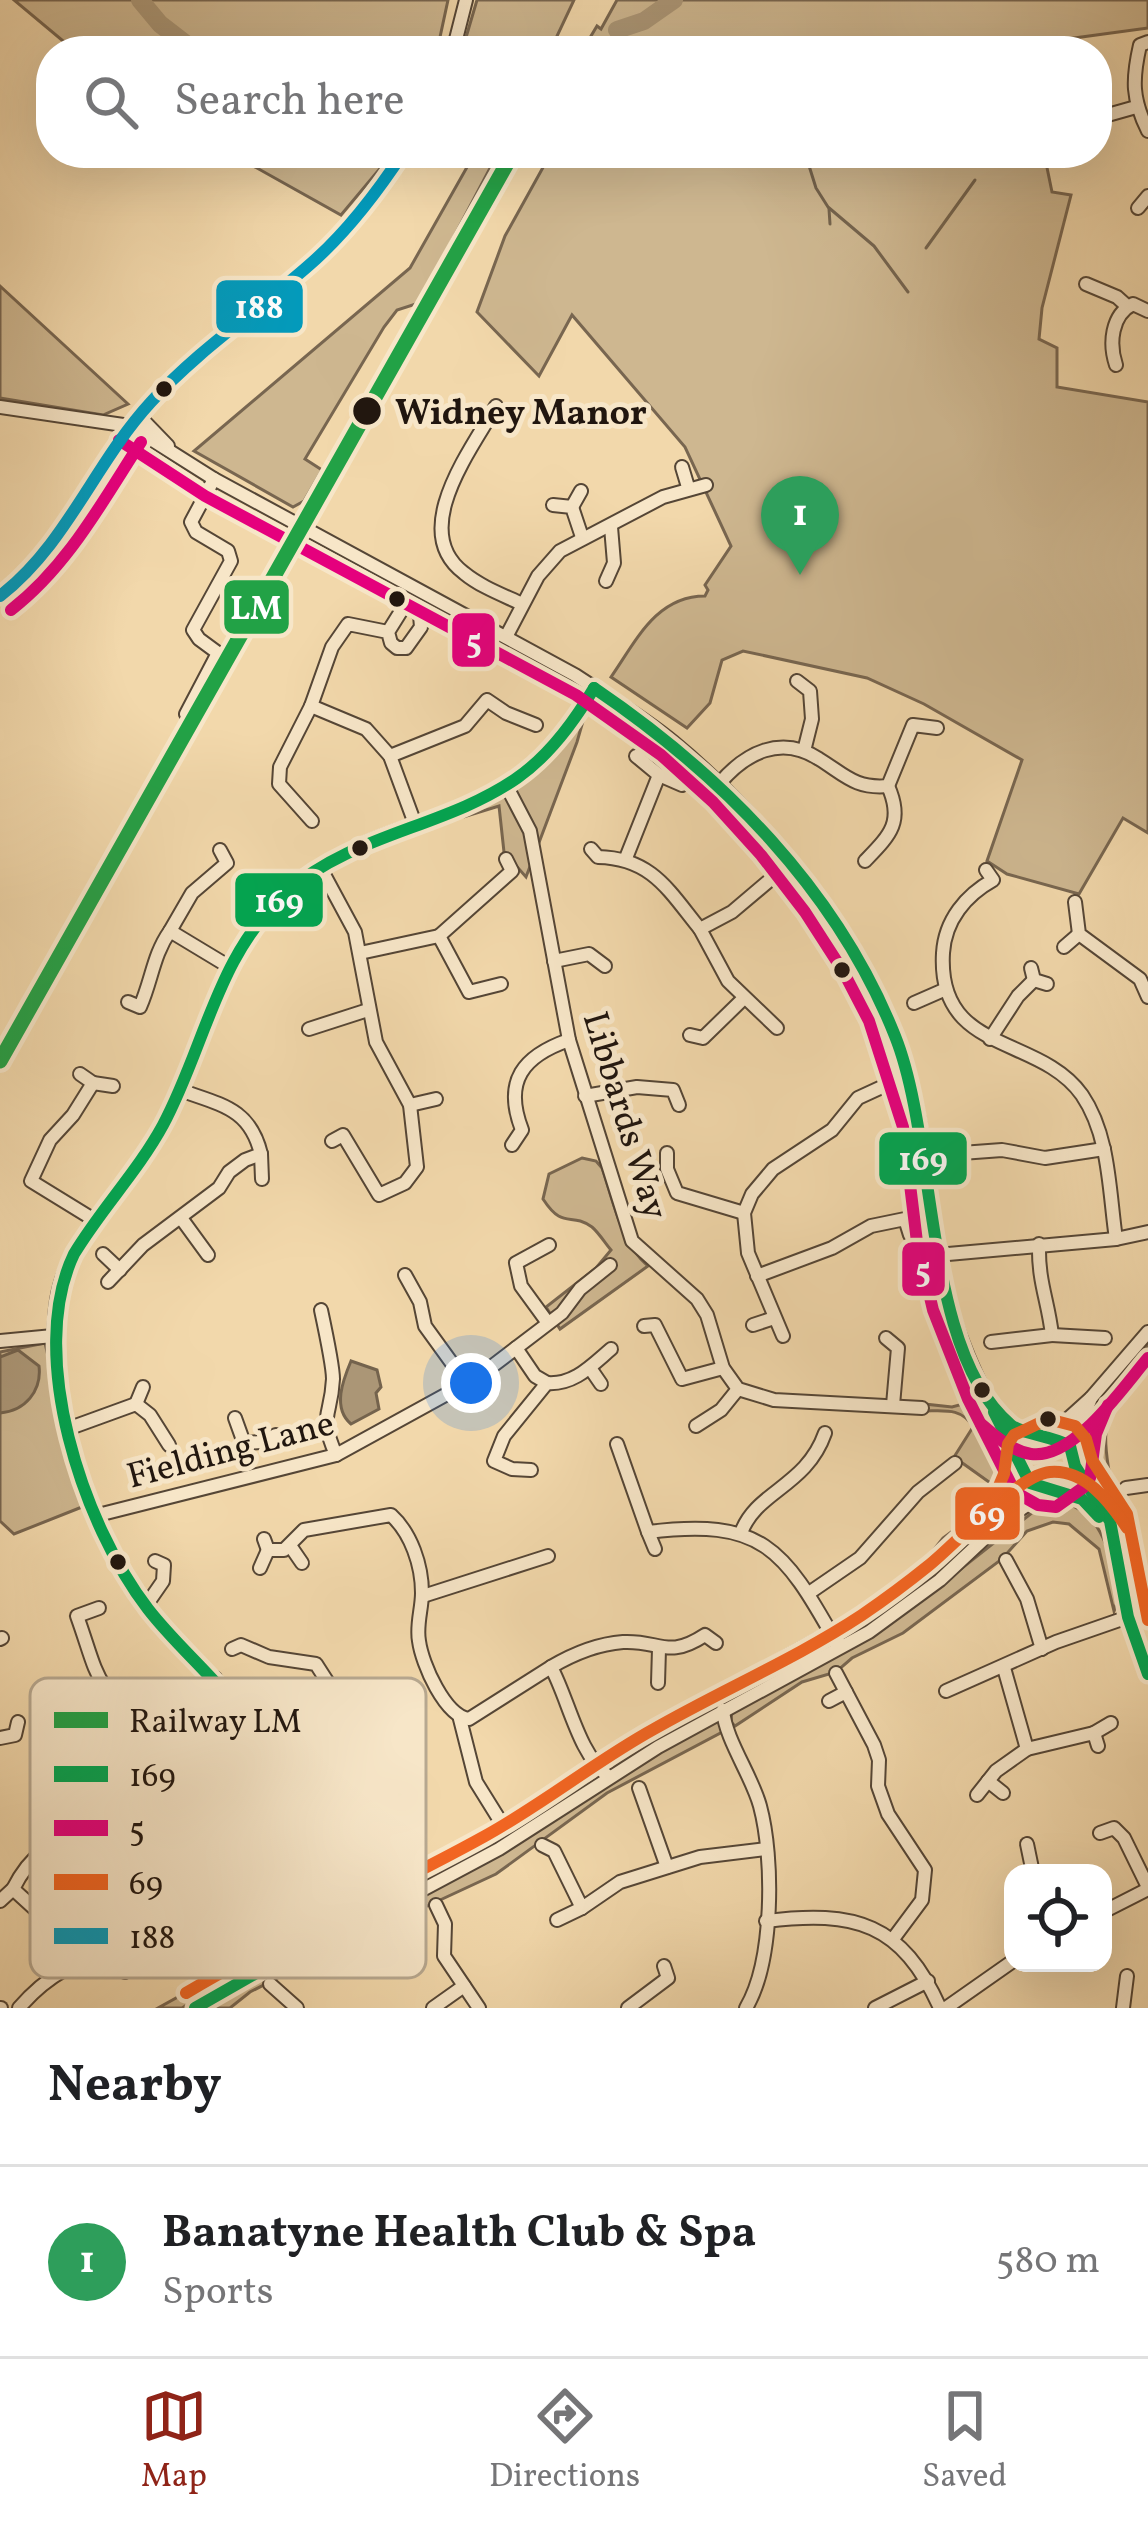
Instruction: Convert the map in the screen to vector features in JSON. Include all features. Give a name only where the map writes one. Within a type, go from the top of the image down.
[{"type":"street","points":[[457,36],[466,0]]},
{"type":"street","points":[[1139,42],[1132,83],[1136,107],[1148,131]]},
{"type":"street","points":[[1112,113],[1136,107]]},
{"type":"street","points":[[0,596],[18,585],[39,561],[131,427],[240,319],[317,259],[391,168]]},
{"type":"street","points":[[1086,284],[1127,306]]},
{"type":"street","points":[[1115,365],[1105,349],[1116,323],[1127,306],[1148,310]]},
{"type":"street","points":[[496,406],[490,426],[443,507],[442,539],[462,572],[522,604]]},
{"type":"street","points":[[0,407],[131,427],[214,479],[594,688],[673,742],[719,784],[790,862],[859,963],[893,1032],[921,1125],[937,1255],[958,1333],[1022,1471],[1034,1486],[1078,1497],[1093,1508],[1112,1538]]},
{"type":"street","points":[[131,427],[175,454]]},
{"type":"street","points":[[682,467],[688,487]]},
{"type":"street","points":[[186,714],[218,653],[194,630],[231,561],[228,551],[192,527],[193,516],[214,479]]},
{"type":"street","points":[[506,637],[547,564],[582,537],[688,487],[706,484]]},
{"type":"street","points":[[581,491],[572,507],[582,537]]},
{"type":"street","points":[[553,505],[572,507]]},
{"type":"street","points":[[606,581],[620,565],[611,527]]},
{"type":"street","points":[[311,821],[301,800],[279,784],[280,767],[311,706],[344,618],[388,632]]},
{"type":"street","points":[[797,681],[816,688],[804,752]]},
{"type":"street","points":[[214,1678],[146,1606],[94,1516],[70,1428],[53,1336],[64,1275],[96,1221],[153,1144],[180,1090],[212,998],[228,966],[265,915],[320,866],[348,849],[469,804],[506,785],[549,751],[594,688]]},
{"type":"street","points":[[475,691],[517,723],[536,725]]},
{"type":"street","points":[[390,756],[465,726],[488,700]]},
{"type":"street","points":[[311,706],[366,729],[390,756],[414,821]]},
{"type":"street","points":[[866,861],[882,852],[895,823],[896,805],[888,786],[909,721],[937,728]]},
{"type":"street","points":[[719,784],[750,754],[769,748],[804,752],[860,786],[888,786]]},
{"type":"street","points":[[636,756],[659,776],[682,785]]},
{"type":"street","points":[[626,858],[659,776]]},
{"type":"street","name":"Libbards Way","points":[[506,785],[530,831],[569,1040],[632,1240],[698,1299],[723,1368],[738,1389]]},
{"type":"street","points":[[594,858],[626,858],[653,874],[700,929],[728,981],[777,1028]]},
{"type":"street","points":[[141,1007],[158,949],[192,893],[228,862]]},
{"type":"street","points":[[700,929],[732,912],[790,862]]},
{"type":"street","points":[[320,866],[344,904],[360,953],[368,1010],[386,1065],[410,1106],[417,1167],[405,1183],[373,1199],[342,1134]]},
{"type":"street","points":[[360,953],[439,936],[514,869]]},
{"type":"street","points":[[993,879],[967,899],[949,927],[944,944],[946,989],[968,1023],[990,1039],[1044,1059],[1067,1076],[1096,1120],[1116,1239]]},
{"type":"street","points":[[1075,902],[1079,934]]},
{"type":"street","points":[[170,931],[228,966]]},
{"type":"street","points":[[1064,947],[1079,934]]},
{"type":"street","points":[[1079,934],[1144,973],[1148,997]]},
{"type":"street","points":[[439,936],[470,998],[501,984]]},
{"type":"street","points":[[589,954],[591,938]]},
{"type":"street","points":[[554,961],[589,954],[605,965]]},
{"type":"street","points":[[990,1039],[1037,978]]},
{"type":"street","points":[[914,1003],[946,989]]},
{"type":"street","points":[[701,1041],[743,999]]},
{"type":"street","points":[[320,1032],[368,1010]]},
{"type":"street","points":[[512,1144],[527,1130],[516,1092],[520,1071],[545,1048],[569,1040]]},
{"type":"street","points":[[80,1074],[94,1083],[113,1086]]},
{"type":"street","points":[[782,1336],[748,1253],[744,1213],[773,1168],[820,1140],[858,1098],[908,1075]]},
{"type":"street","points":[[94,1083],[50,1140],[27,1185],[96,1221]]},
{"type":"street","points":[[585,1096],[678,1084],[679,1105]]},
{"type":"street","points":[[180,1090],[243,1117],[256,1132],[262,1179]]},
{"type":"street","points":[[410,1106],[436,1099]]},
{"type":"street","points":[[948,1154],[1001,1150],[1045,1158],[1104,1149]]},
{"type":"street","points":[[108,1282],[143,1245],[219,1188],[229,1172],[261,1154]]},
{"type":"street","points":[[667,1154],[674,1189],[698,1209],[744,1213]]},
{"type":"street","points":[[757,1276],[906,1213],[910,1235]]},
{"type":"street","points":[[181,1218],[208,1255]]},
{"type":"street","points":[[937,1255],[1148,1232]]},
{"type":"street","points":[[1039,1244],[1038,1281],[1052,1335]]},
{"type":"street","points":[[548,1323],[509,1261],[549,1245]]},
{"type":"street","points":[[103,1254],[120,1270]]},
{"type":"street","name":"Fielding Lane","points":[[94,1516],[336,1455],[466,1384],[562,1313],[580,1288],[610,1265]]},
{"type":"street","points":[[405,1274],[422,1292],[424,1326],[466,1384]]},
{"type":"street","points":[[321,1310],[333,1371],[323,1426],[336,1455]]},
{"type":"street","points":[[753,1325],[774,1318]]},
{"type":"street","points":[[653,1321],[682,1379],[723,1368]]},
{"type":"street","points":[[1004,1521],[1026,1448],[1091,1398],[1148,1332]]},
{"type":"street","points":[[991,1342],[1052,1335],[1097,1338],[1089,1353]]},
{"type":"street","points":[[0,1341],[53,1336]]},
{"type":"street","points":[[893,1405],[898,1344]]},
{"type":"street","points":[[516,1348],[535,1376],[561,1384],[611,1349]]},
{"type":"street","points":[[590,1367],[601,1384]]},
{"type":"street","points":[[494,1460],[504,1436],[547,1383]]},
{"type":"street","points":[[70,1428],[136,1404],[143,1388]]},
{"type":"street","points":[[697,1426],[706,1412],[738,1389],[774,1400],[922,1408]]},
{"type":"street","points":[[426,1888],[499,1849],[723,1710],[869,1632],[916,1599],[1004,1521],[1067,1480],[1075,1461],[1078,1429],[1091,1398]]},
{"type":"street","points":[[136,1404],[144,1408],[162,1440]]},
{"type":"street","points":[[992,1410],[1019,1431],[1065,1442],[1110,1521],[1128,1617],[1148,1674]]},
{"type":"street","points":[[235,1418],[244,1443],[276,1436]]},
{"type":"street","points":[[261,1442],[272,1473]]},
{"type":"street","points":[[617,1444],[655,1549]]},
{"type":"street","points":[[742,1533],[753,1510],[787,1487],[827,1444]]},
{"type":"street","points":[[478,1452],[512,1469],[531,1470]]},
{"type":"street","points":[[809,1593],[870,1549],[943,1465]]},
{"type":"street","points":[[1126,1488],[1148,1485]]},
{"type":"street","points":[[291,1546],[304,1530],[392,1508],[410,1538],[423,1596],[419,1642],[432,1677],[460,1719],[476,1782],[497,1809]]},
{"type":"street","points":[[648,1532],[697,1526],[742,1533],[784,1560],[842,1645]]},
{"type":"street","points":[[260,1568],[266,1544],[291,1546]]},
{"type":"street","points":[[291,1546],[302,1563]]},
{"type":"street","points":[[146,1606],[163,1581],[159,1563],[168,1548]]},
{"type":"street","points":[[423,1596],[531,1568],[548,1556]]},
{"type":"street","points":[[1006,1560],[1027,1598],[1042,1649]]},
{"type":"street","points":[[1001,1586],[1017,1578]]},
{"type":"street","points":[[59,1621],[99,1608]]},
{"type":"street","points":[[76,1616],[99,1678]]},
{"type":"street","points":[[946,1690],[1128,1617]]},
{"type":"street","points":[[460,1719],[469,1719],[588,1648],[622,1642],[684,1648],[707,1635]]},
{"type":"street","points":[[238,1642],[269,1657],[317,1659],[329,1678]]},
{"type":"street","points":[[658,1683],[659,1649]]},
{"type":"street","points":[[551,1667],[581,1736],[609,1777]]},
{"type":"street","points":[[952,1667],[960,1683]]},
{"type":"street","points":[[1004,1668],[1027,1749]]},
{"type":"street","points":[[836,1673],[874,1745],[878,1786],[888,1814],[925,1870],[922,1900],[892,1939]]},
{"type":"street","points":[[829,1701],[846,1692]]},
{"type":"street","points":[[723,1710],[760,1807],[766,1849],[762,1970],[746,2008]]},
{"type":"street","points":[[976,1795],[1011,1758],[1027,1749],[1096,1739],[1111,1724]]},
{"type":"street","points":[[988,1781],[1003,1793]]},
{"type":"street","points":[[639,1788],[656,1806],[654,1836],[668,1867]]},
{"type":"street","points":[[1111,1825],[1124,1838],[1148,1888],[1112,1907]]},
{"type":"street","points":[[552,1846],[581,1908]]},
{"type":"street","points":[[556,1920],[620,1882],[700,1857],[766,1849]]},
{"type":"street","points":[[1014,1858],[1028,1851],[1031,1864]]},
{"type":"street","points":[[0,1901],[30,1862]]},
{"type":"street","points":[[13,1889],[30,1905]]},
{"type":"street","points":[[436,1905],[452,1922],[444,1956],[479,2008]]},
{"type":"street","points":[[766,1921],[853,1921],[892,1939],[920,1966],[943,2008],[1004,1967]]},
{"type":"street","points":[[628,2008],[671,1975]]},
{"type":"street","points":[[1123,2008],[1127,1976]]},
{"type":"street","points":[[19,2008],[48,1978]]},
{"type":"street","points":[[195,2008],[248,1978]]},
{"type":"street","points":[[874,2008],[928,1981]]},
{"type":"street","points":[[280,1987],[297,2008]]},
{"type":"street","points":[[433,2008],[464,1987]]},
{"type":"shaded area","points":[[14,0],[448,0],[440,36],[57,36]]},
{"type":"shaded area","points":[[477,0],[574,0],[557,36],[466,36]]},
{"type":"shaded area","points":[[617,0],[1148,0],[1148,28],[1089,36],[591,36],[597,26],[601,29]]},
{"type":"shaded area","points":[[257,168],[380,168],[341,215]]},
{"type":"shaded area","points":[[467,168],[490,168],[419,303],[397,310],[384,327],[305,459],[322,470],[304,501],[293,507],[194,451],[410,268]]},
{"type":"shaded area","points":[[543,168],[1047,168],[1052,192],[1071,195],[1042,308],[1039,339],[1057,348],[1057,387],[1148,402],[1148,833],[1123,818],[1079,894],[1007,874],[987,861],[1022,760],[924,704],[867,678],[743,651],[722,660],[710,703],[687,728],[611,677],[660,612],[688,598],[705,596],[705,585],[731,546],[685,447],[572,315],[539,376],[477,312],[505,236]]},
{"type":"shaded area","points":[[0,286],[128,404],[103,415],[0,398]]},
{"type":"shaded area","points":[[583,721],[526,877],[504,852],[499,806],[467,816],[532,773]]},
{"type":"shaded area","points":[[918,1143],[934,1257],[1012,1461],[1011,1490],[994,1521],[954,1561],[877,1619],[840,1633],[834,1626],[859,1617],[904,1587],[943,1538],[973,1516],[989,1482],[954,1457],[973,1427],[969,1421],[951,1412],[923,1411],[924,1404],[952,1407],[967,1403],[929,1270],[910,1239],[917,1232],[911,1221]]},
{"type":"shaded area","points":[[582,1158],[602,1168],[624,1234],[648,1266],[560,1329],[546,1307],[596,1268],[611,1250],[592,1227],[556,1215],[543,1199],[549,1174]]},
{"type":"shaded area","points":[[1148,1338],[1143,1360],[1107,1424],[1109,1470],[1127,1558],[1091,1472],[1087,1449],[1109,1388]]},
{"type":"shaded area","points":[[45,1343],[82,1507],[14,1534],[0,1521],[0,1352]]},
{"type":"shaded area","points":[[18,1350],[39,1366],[38,1384],[24,1404],[0,1413],[0,1357]]},
{"type":"shaded area","points":[[351,1361],[377,1370],[381,1387],[376,1393],[379,1409],[351,1424],[341,1402]]},
{"type":"shaded area","points":[[1047,1501],[1075,1507],[1101,1534],[1116,1583],[1114,1611],[1099,1549],[1069,1524],[1053,1522],[1027,1531],[1002,1559],[903,1633],[852,1658],[836,1672],[802,1682],[735,1726],[731,1722],[732,1709],[938,1587]]},
{"type":"shaded area","points":[[822,1630],[829,1639],[826,1647],[614,1765],[603,1761],[691,1702]]},
{"type":"shaded area","points":[[717,1720],[726,1730],[607,1793],[496,1874],[426,1907],[426,1892],[472,1870],[615,1777]]},
{"type":"shaded area","points":[[588,1766],[591,1776],[585,1785],[481,1852],[426,1878],[426,1866],[480,1838]]},
{"type":"shaded area","points":[[203,1978],[229,1978],[182,2008],[158,2008]]},
{"type":"shaded area","points":[[253,1978],[277,1978],[230,2008],[203,2008]]},
{"type":"waterway","points":[[140,0],[176,36]]},
{"type":"waterway","points":[[617,30],[644,21],[674,0]]},
{"type":"waterway","points":[[810,168],[828,207],[874,246],[908,292]]},
{"type":"waterway","points":[[926,248],[975,180]]},
{"type":"waterway","points":[[829,209],[830,224]]},
{"type":"rail line","name":"LM","points":[[0,1061],[505,168]]},
{"type":"transit line","name":"188","points":[[0,596],[44,552],[151,402],[328,247],[392,168]]},
{"type":"transit line","name":"5","points":[[119,440],[205,496],[576,695],[661,755],[713,802],[805,912],[869,1021],[903,1127],[917,1242],[933,1310],[968,1399],[1015,1492],[1038,1505],[1056,1507],[1084,1487],[1108,1405]]},
{"type":"transit line","name":"5","points":[[11,610],[67,553],[141,442]]},
{"type":"transit line","name":"169","points":[[594,688],[687,759],[771,840],[842,932],[871,983],[909,1080],[936,1243],[962,1348],[983,1392],[1011,1425],[1070,1446],[1075,1466],[1110,1521],[1128,1617],[1148,1674]]},
{"type":"transit line","name":"169","points":[[210,1678],[161,1625],[124,1574],[83,1486],[59,1388],[56,1340],[61,1295],[74,1254],[163,1125],[228,972],[263,917],[287,892],[341,856],[460,809],[517,778],[560,737],[594,688]]},
{"type":"transit line","name":"5","points":[[981,1424],[1017,1450],[1047,1453],[1064,1446],[1096,1419],[1148,1358]]},
{"type":"transit line","name":"169","points":[[994,1412],[1030,1483],[1082,1499],[1099,1517]]},
{"type":"transit line","name":"69","points":[[987,1514],[1014,1435],[1048,1419],[1075,1426],[1127,1514],[1148,1620]]},
{"type":"transit line","name":"69","points":[[426,1867],[528,1810],[632,1741],[837,1631],[912,1579],[1036,1476],[1063,1472],[1085,1482],[1127,1528]]},
{"type":"transit line","name":"69","points":[[186,1993],[213,1978]]},
{"type":"transit line","name":"169","points":[[195,2008],[248,1978]]},
{"type":"place","name":"Widney Manor","points":[[367,411]]},
{"type":"place","name":"Banatyne Health Club & Spa","points":[[800,575]]}]
